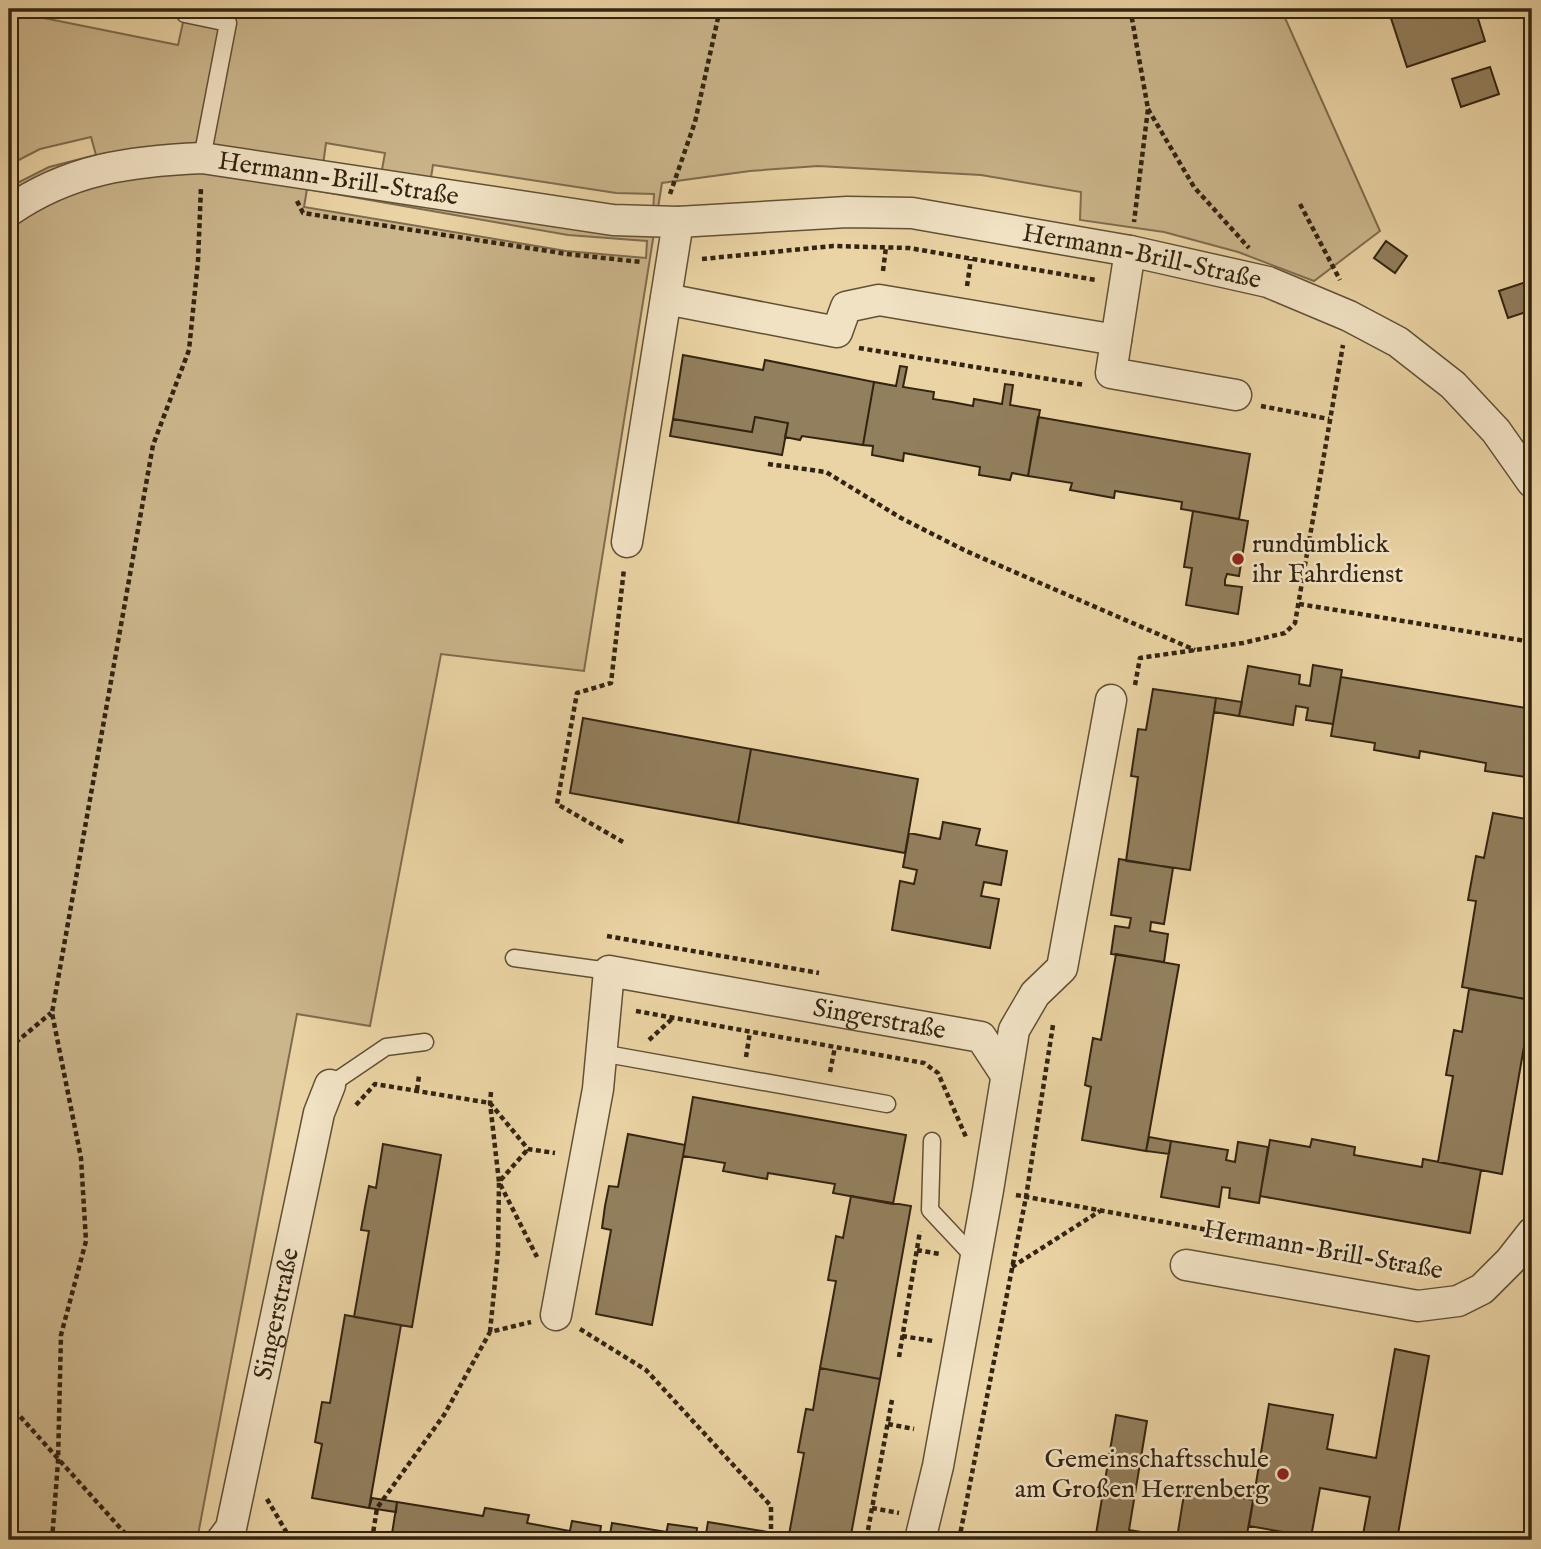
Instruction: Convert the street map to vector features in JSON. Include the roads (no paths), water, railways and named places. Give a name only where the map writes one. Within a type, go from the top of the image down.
[{"type":"street","name":"Hermann-Brill-Straße","points":[[9,211],[29,197],[84,173],[148,161],[202,158],[613,220],[669,222],[847,212],[912,213],[1130,251],[1268,282],[1349,316],[1398,342],[1453,385],[1496,431],[1532,482]]},
{"type":"street","points":[[627,542],[672,262],[669,222]]},
{"type":"street","points":[[1130,251],[1111,373],[1236,396]]},
{"type":"street","points":[[666,299],[837,332],[846,307],[879,300],[1116,340]]},
{"type":"street","points":[[920,1540],[932,1493],[989,1190],[1014,1030],[1035,994],[1062,968],[1111,700]]},
{"type":"street","points":[[559,1302],[598,1089],[609,971]]},
{"type":"street","name":"Singerstraße","points":[[609,971],[981,1037],[1006,1075]]},
{"type":"street","name":"Singerstraße","points":[[222,1540],[231,1528],[319,1113],[330,1085]]},
{"type":"street","name":"Hermann-Brill-Straße","points":[[1186,1265],[1418,1306],[1458,1301],[1482,1289],[1510,1261],[1532,1233]]},
{"type":"lane","points":[[184,14],[228,23],[202,158]]},
{"type":"lane","points":[[514,958],[609,971]]},
{"type":"lane","points":[[330,1085],[386,1046],[425,1042]]},
{"type":"lane","points":[[601,1053],[887,1104]]},
{"type":"lane","points":[[932,1141],[930,1210],[976,1259]]},
{"type":"place","name":"rundumblick ihr Fahrdienst","points":[[1238,559]]},
{"type":"place","name":"Gemeinschaftsschule am Großen Herrenberg","points":[[1283,1474]]}]
